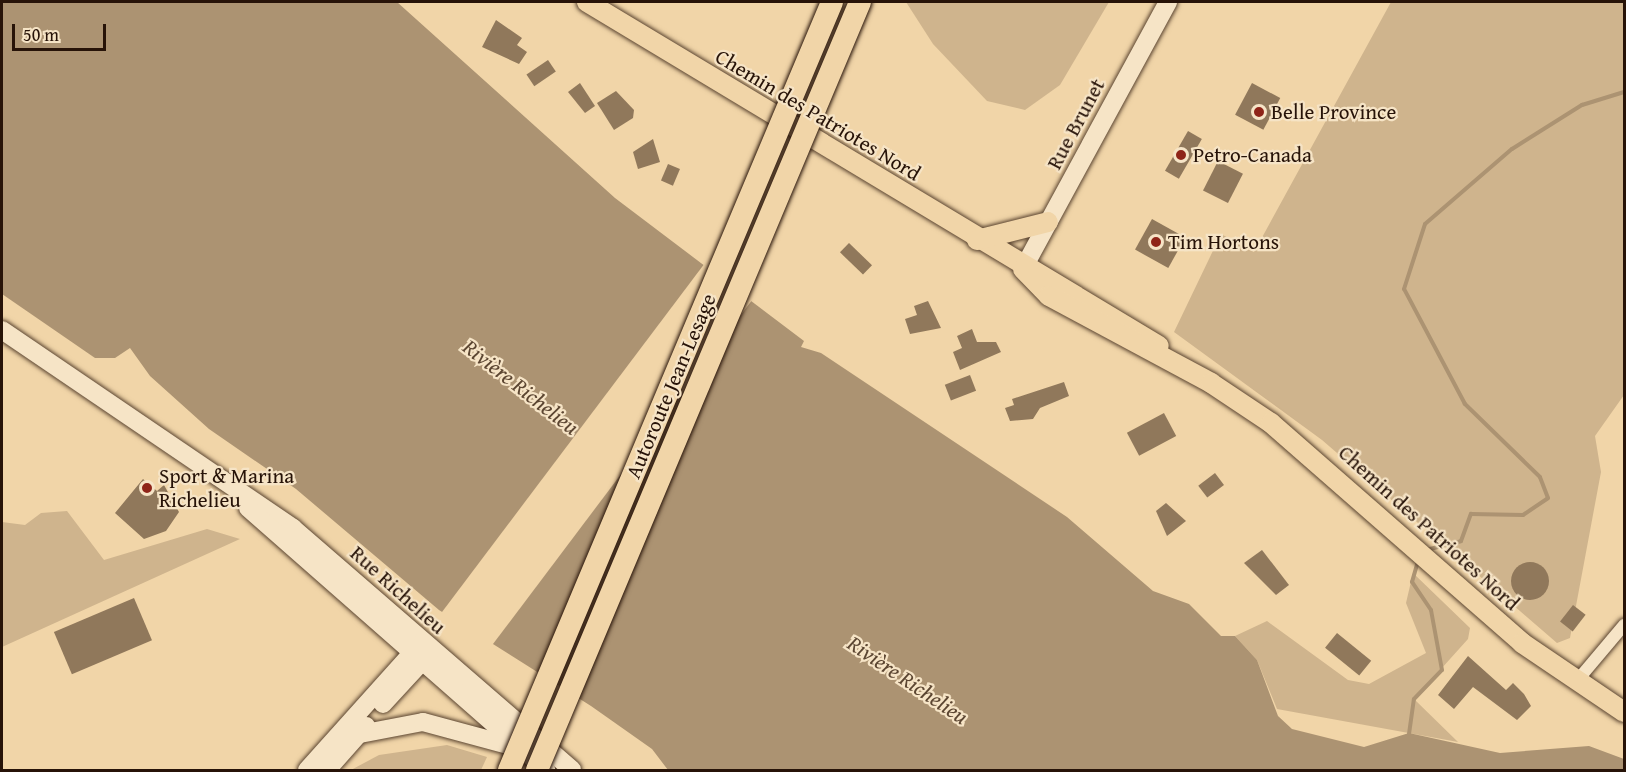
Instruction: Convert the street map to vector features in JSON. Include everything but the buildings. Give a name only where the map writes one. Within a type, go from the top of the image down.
[{"type":"highway","name":"Autoroute Jean-Lesage","points":[[509,771],[832,2]]},
{"type":"highway","name":"Autoroute Jean-Lesage","points":[[537,771],[860,2]]},
{"type":"main road","name":"Chemin des Patriotes Nord","points":[[587,2],[1023,269],[1071,309],[1202,378],[1303,448],[1515,637],[1576,682],[1624,712]]},
{"type":"main road","name":"Rue Brunet","points":[[1023,269],[1168,2]]},
{"type":"main road","points":[[977,240],[1048,222]]},
{"type":"main road","name":"Rue Richelieu","points":[[2,330],[184,455],[572,771]]},
{"type":"main road","points":[[327,771],[360,734],[422,651]]},
{"type":"main road","points":[[307,771],[422,651]]},
{"type":"main road","name":"Rue Richelieu","points":[[422,651],[517,747],[546,771]]},
{"type":"main road","points":[[360,734],[423,722],[517,747]]},
{"type":"street","points":[[1576,682],[1624,625]]},
{"type":"shaded area","points":[[906,2],[1109,2],[1060,85],[1025,110],[987,101],[933,44]]},
{"type":"shaded area","points":[[1391,2],[1624,2],[1624,395],[1595,436],[1601,472],[1570,638],[1557,643],[1322,440],[1174,332],[1221,234],[1254,252]]},
{"type":"shaded area","points":[[67,511],[104,560],[207,529],[240,539],[2,647],[2,522],[25,525],[41,513]]},
{"type":"shaded area","points":[[1413,573],[1470,628],[1468,639],[1414,699],[1458,742],[1277,709],[1257,660],[1235,636],[1267,621],[1348,680],[1369,684],[1426,653],[1406,603]]},
{"type":"shaded area","points":[[447,745],[487,757],[481,770],[351,770],[379,755]]},
{"type":"water","name":"Rivière Richelieu","points":[[2,2],[397,2],[615,198],[804,341],[801,347],[821,353],[1067,517],[1153,591],[1189,604],[1221,636],[1235,636],[1257,660],[1278,716],[1292,729],[1364,747],[1409,733],[1500,753],[1589,746],[1624,759],[1624,770],[668,770],[652,749],[591,706],[439,610],[296,489],[209,429],[150,376],[130,348],[115,358],[95,358],[2,294]]},
{"type":"pier","points":[[705,263],[753,299],[484,656],[436,620]]},
{"type":"waterway","points":[[1426,550],[1461,541],[1471,514],[1523,515],[1548,498],[1540,477],[1465,404],[1404,289],[1425,224],[1512,149],[1582,105],[1624,92]]},
{"type":"waterway","points":[[1409,734],[1414,699],[1442,670],[1431,610],[1412,582],[1418,561]]},
{"type":"place","name":"Belle Province","points":[[1259,112]]},
{"type":"place","name":"Petro-Canada","points":[[1181,155]]},
{"type":"place","name":"Tim Hortons","points":[[1156,242]]},
{"type":"place","name":"Sport & Marina Richelieu","points":[[147,488]]}]
